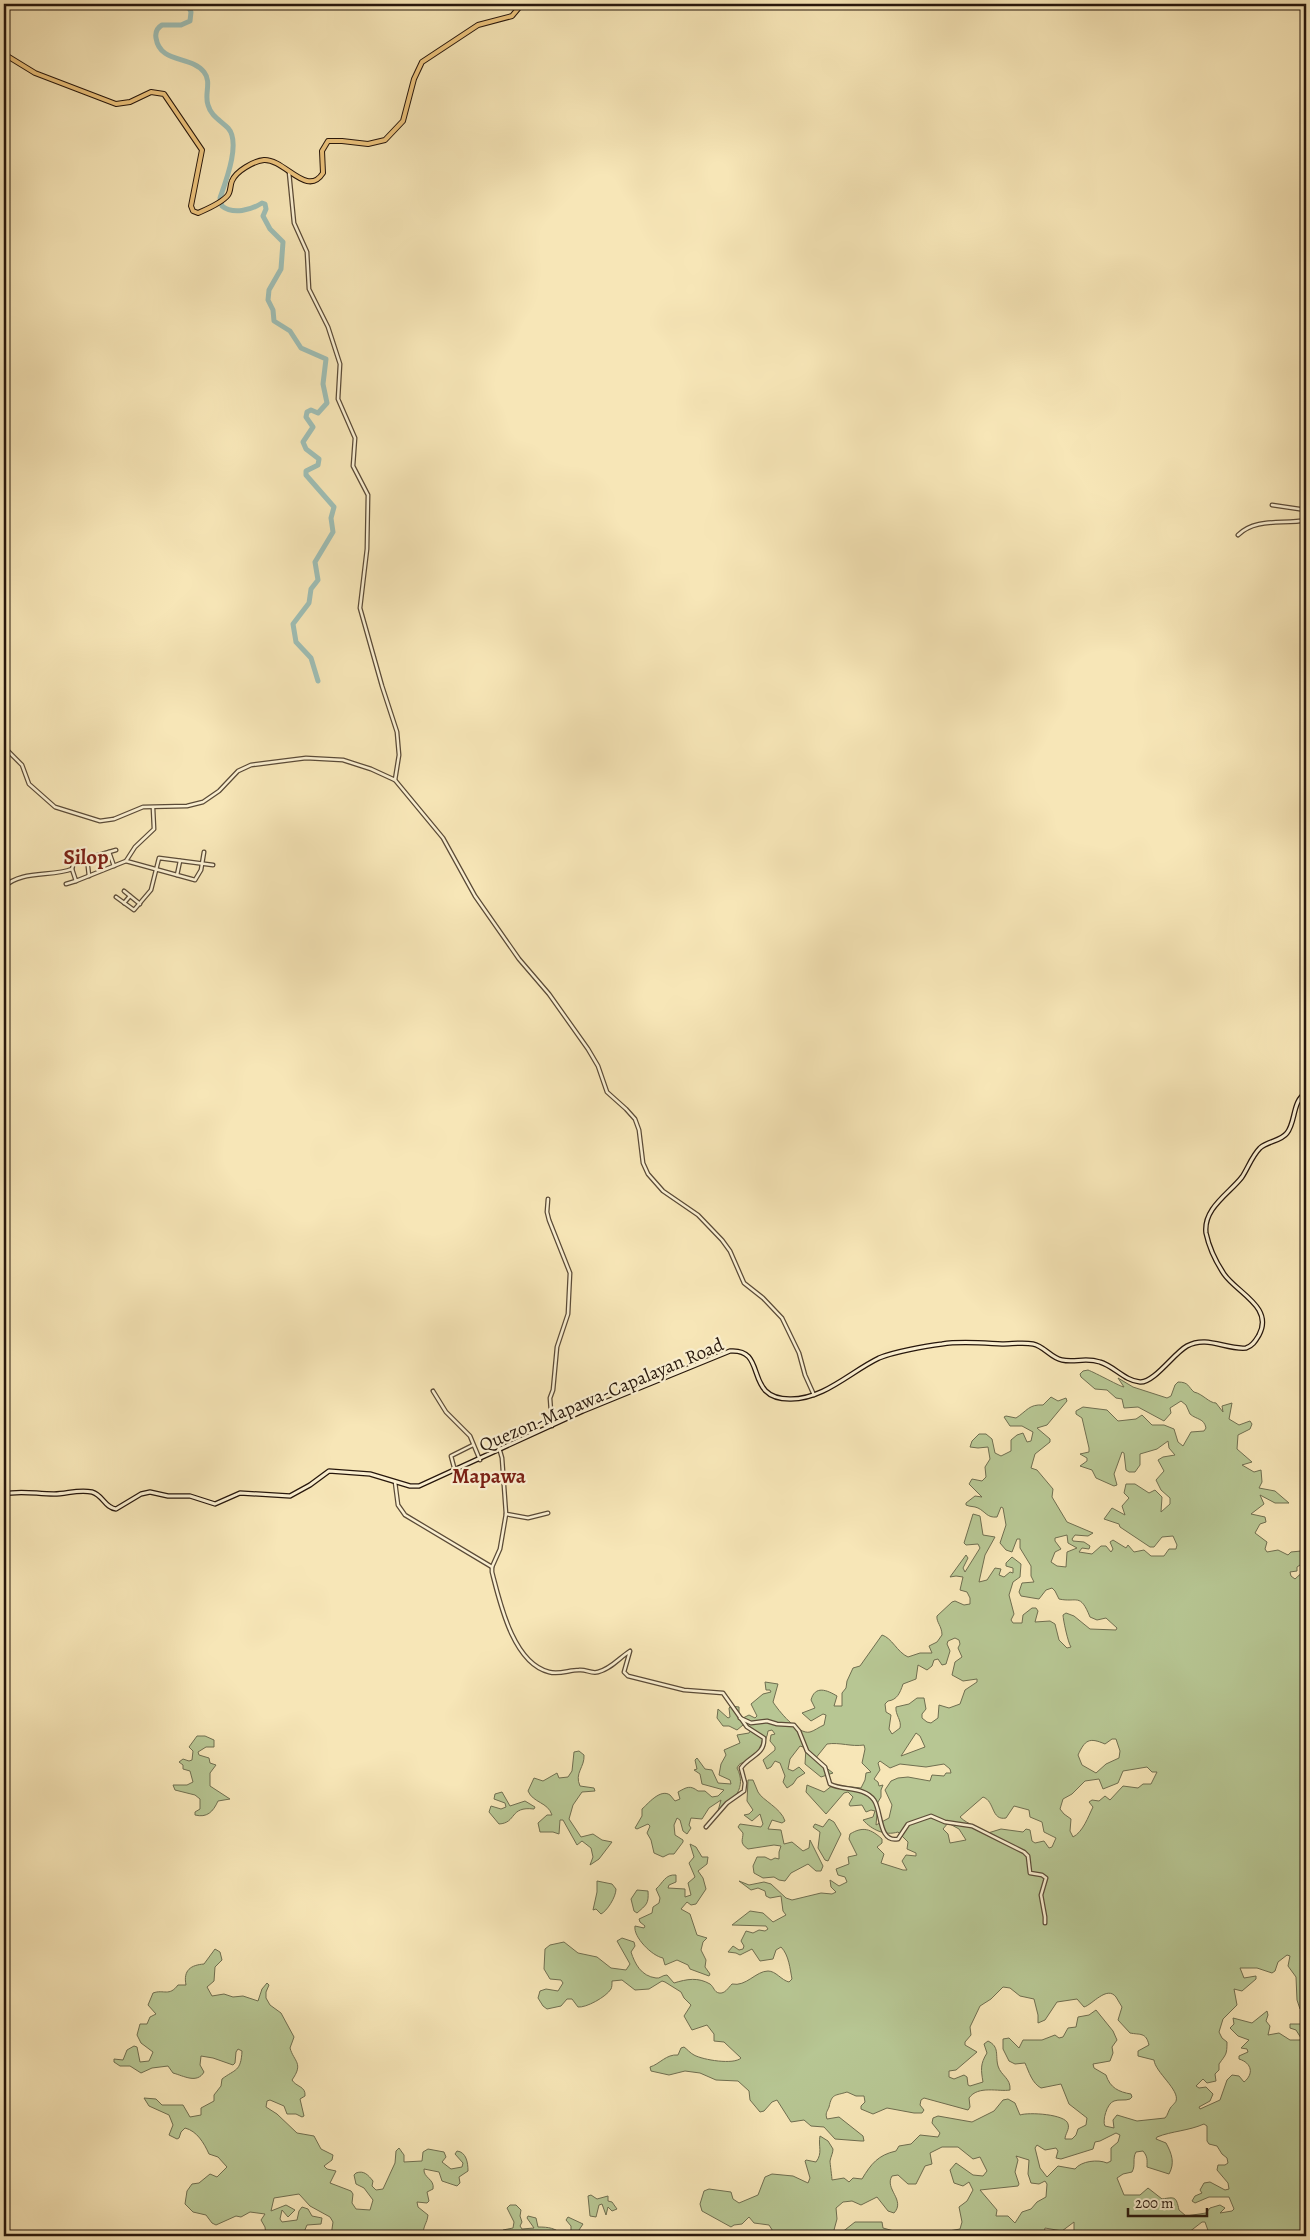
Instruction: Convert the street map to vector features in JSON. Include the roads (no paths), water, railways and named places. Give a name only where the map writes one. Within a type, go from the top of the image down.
[{"type":"main road","points":[[4,54],[36,73],[112,103],[126,103],[151,92],[164,94],[202,150],[191,210],[198,213],[224,199],[228,195],[232,180],[236,174],[257,162],[271,161],[289,170],[304,181],[314,182],[323,173],[322,150],[328,141],[342,140],[368,144],[384,140],[403,121],[414,78],[424,60],[478,25],[512,16],[518,12],[522,4]]},
{"type":"main road","name":"Quezon-Mapawa-Capalayan Road","points":[[4,1494],[22,1491],[54,1494],[82,1490],[96,1493],[110,1508],[116,1509],[138,1495],[148,1492],[168,1496],[190,1496],[215,1504],[240,1493],[290,1496],[310,1485],[329,1471],[370,1474],[410,1486],[419,1486],[552,1426],[730,1351],[744,1354],[752,1360],[762,1388],[769,1395],[789,1399],[814,1395],[884,1356],[946,1343],[1034,1344],[1061,1360],[1090,1359],[1107,1364],[1126,1377],[1139,1382],[1151,1378],[1184,1348],[1194,1343],[1210,1342],[1242,1349],[1250,1347],[1260,1332],[1261,1316],[1253,1302],[1231,1284],[1223,1274],[1211,1248],[1206,1225],[1220,1199],[1239,1180],[1260,1148],[1288,1132],[1299,1100],[1306,1093]]},
{"type":"street","points":[[289,170],[293,219],[298,235],[307,252],[309,289],[328,327],[340,364],[338,399],[355,438],[353,466],[368,495],[367,549],[360,608],[397,732],[399,755],[395,780]]},
{"type":"street","points":[[1272,505],[1306,510]]},
{"type":"street","points":[[1238,535],[1246,529],[1272,522],[1306,520]]},
{"type":"street","points":[[4,747],[21,762],[29,784],[58,810],[103,822],[140,808],[203,802],[220,791],[232,776],[246,766],[303,759],[352,762],[378,771],[395,780],[443,838],[475,896],[519,959],[549,994],[588,1049],[598,1066],[607,1092],[622,1104],[635,1119],[639,1130],[642,1163],[648,1174],[663,1191],[698,1215],[722,1240],[730,1251],[744,1283],[763,1298],[782,1318],[799,1354],[805,1375],[814,1395]]},
{"type":"street","points":[[66,884],[126,861],[132,851],[153,831],[155,824],[154,808]]},
{"type":"street","points":[[76,881],[72,869],[74,862],[116,850]]},
{"type":"street","points":[[108,852],[114,866]]},
{"type":"street","points":[[126,861],[196,880],[204,852]]},
{"type":"street","points":[[86,858],[89,876]]},
{"type":"street","points":[[116,897],[133,911],[151,890],[158,858],[213,865]]},
{"type":"street","points":[[177,875],[180,861]]},
{"type":"street","points":[[4,887],[20,878],[72,869]]},
{"type":"street","points":[[124,891],[140,904]]},
{"type":"street","points":[[124,903],[130,896]]},
{"type":"street","points":[[548,1200],[547,1212],[549,1220],[570,1273],[568,1314],[557,1346],[553,1390],[550,1398],[552,1426]]},
{"type":"street","points":[[433,1391],[446,1412],[467,1432],[480,1460]]},
{"type":"street","points":[[455,1471],[451,1456],[473,1445]]},
{"type":"street","points":[[500,1451],[506,1514],[500,1549],[492,1567],[509,1627],[515,1641],[528,1659],[538,1668],[556,1673],[580,1670],[596,1673],[614,1664],[630,1651],[624,1672],[628,1676],[684,1690],[723,1693],[746,1727],[763,1736],[763,1746],[758,1754],[742,1766],[741,1770],[745,1783],[744,1791],[727,1803],[715,1819],[706,1827]]},
{"type":"street","points":[[395,1482],[398,1505],[405,1515],[492,1567]]},
{"type":"street","points":[[506,1514],[528,1518],[548,1513]]},
{"type":"street","points":[[739,1717],[751,1723],[766,1721],[798,1727],[807,1751],[825,1767],[830,1784],[865,1793],[873,1799],[878,1807],[884,1834],[887,1837],[898,1839],[908,1824],[931,1816],[948,1822],[972,1826],[1024,1852],[1028,1856],[1030,1873],[1042,1875],[1046,1878],[1041,1895],[1046,1917],[1044,1922]]},
{"type":"waterway","points":[[187,4],[191,12],[190,21],[181,25],[160,26],[156,34],[159,46],[163,52],[192,63],[204,72],[208,84],[207,101],[209,109],[232,134],[233,152],[220,198],[222,206],[226,209],[237,211],[253,208],[262,203],[265,204],[266,209],[263,216],[270,229],[283,242],[281,269],[269,290],[268,300],[273,310],[274,321],[290,331],[301,348],[326,359],[323,384],[327,403],[318,413],[311,410],[307,412],[306,417],[313,427],[303,442],[306,449],[319,459],[318,465],[306,471],[306,475],[334,507],[331,518],[333,532],[315,562],[318,580],[311,589],[309,603],[293,624],[296,642],[311,658],[318,681]]},
{"type":"district","name":"Silop","points":[[86,857]]},
{"type":"district","name":"Mapawa","points":[[489,1476]]}]
